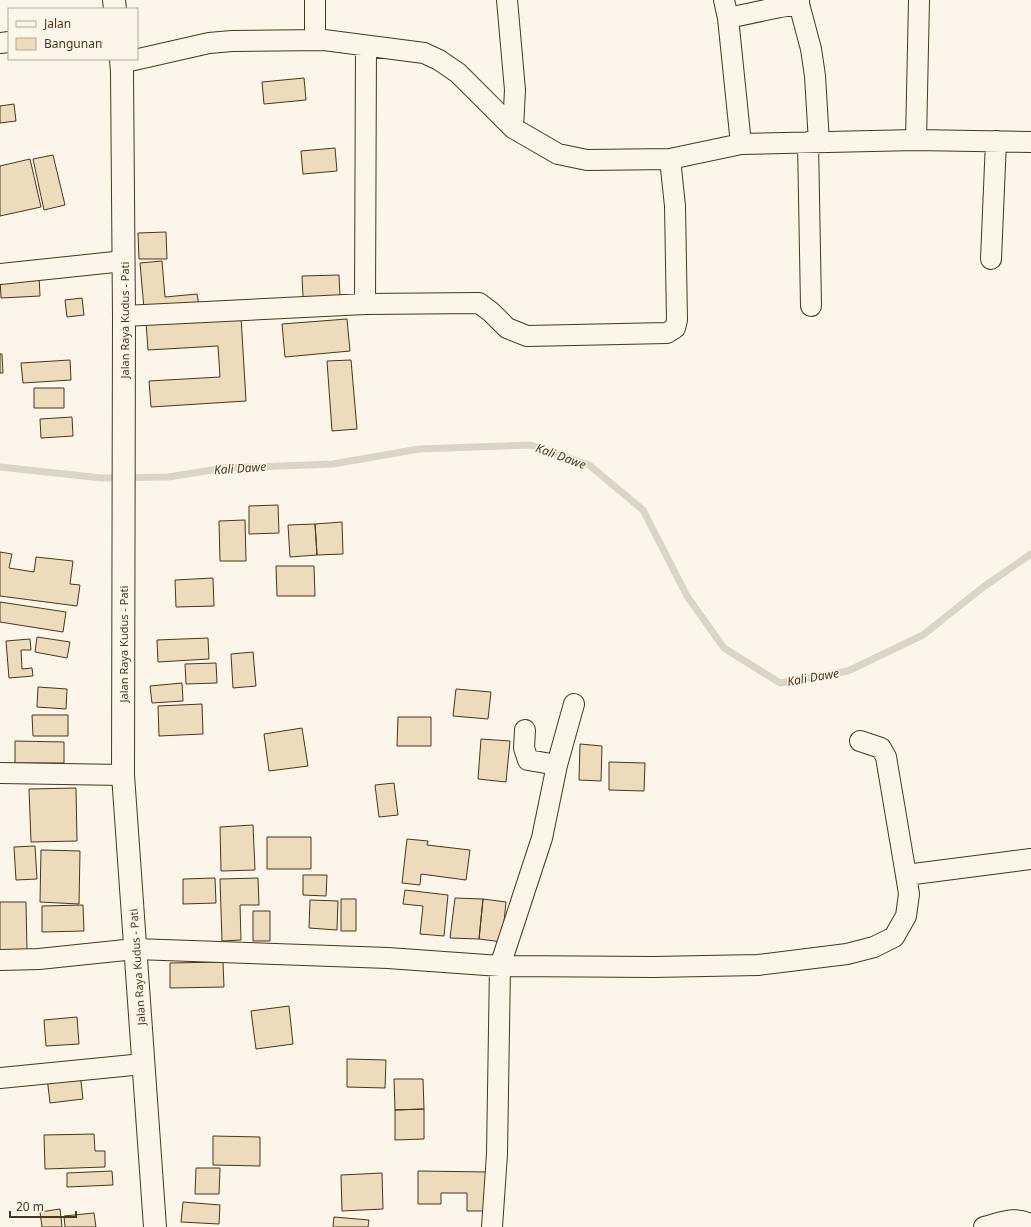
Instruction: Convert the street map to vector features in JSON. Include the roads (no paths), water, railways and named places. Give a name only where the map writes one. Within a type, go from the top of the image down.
[{"type":"highway","name":"Jalan Raya Kudus - Pati","points":[[121,61],[124,261],[122,775],[136,948],[155,1227]]},
{"type":"street","points":[[315,0],[315,40]]},
{"type":"street","points":[[507,0],[515,90],[513,128]]},
{"type":"street","points":[[916,140],[919,0]]},
{"type":"street","points":[[741,144],[726,9],[780,7],[799,2],[812,56],[814,142],[811,306]]},
{"type":"street","points":[[138,58],[217,42],[259,40],[315,40],[424,53],[439,60],[458,73],[513,128],[558,154],[587,160],[670,160],[741,144],[916,140],[1031,142]]},
{"type":"street","points":[[365,304],[366,46]]},
{"type":"street","points":[[991,259],[996,141]]},
{"type":"street","points":[[124,316],[365,304],[479,303],[491,312],[507,328],[527,336],[659,334],[671,332],[675,328],[677,320],[675,206],[670,160]]},
{"type":"street","points":[[0,274],[124,261]]},
{"type":"street","points":[[492,1227],[497,1154],[500,966],[542,838],[557,765],[574,704]]},
{"type":"street","points":[[525,730],[524,748],[528,760],[557,765]]},
{"type":"street","points":[[0,960],[39,959],[136,948],[388,958],[500,966],[653,967],[758,965],[847,954],[874,948],[894,937],[906,916],[909,894],[886,757],[881,748],[860,741]]},
{"type":"street","points":[[0,773],[122,775]]},
{"type":"street","points":[[906,875],[1031,859]]},
{"type":"street","points":[[0,1078],[144,1064]]},
{"type":"street","points":[[984,1227],[1015,1219],[1025,1221],[1031,1225]]},
{"type":"waterway","name":"Kali Dawe","points":[[0,467],[102,478],[168,477],[225,468],[333,464],[419,449],[531,445],[589,465],[643,510],[687,596],[724,648],[780,683],[848,671],[923,635],[982,588],[1031,554]]}]
